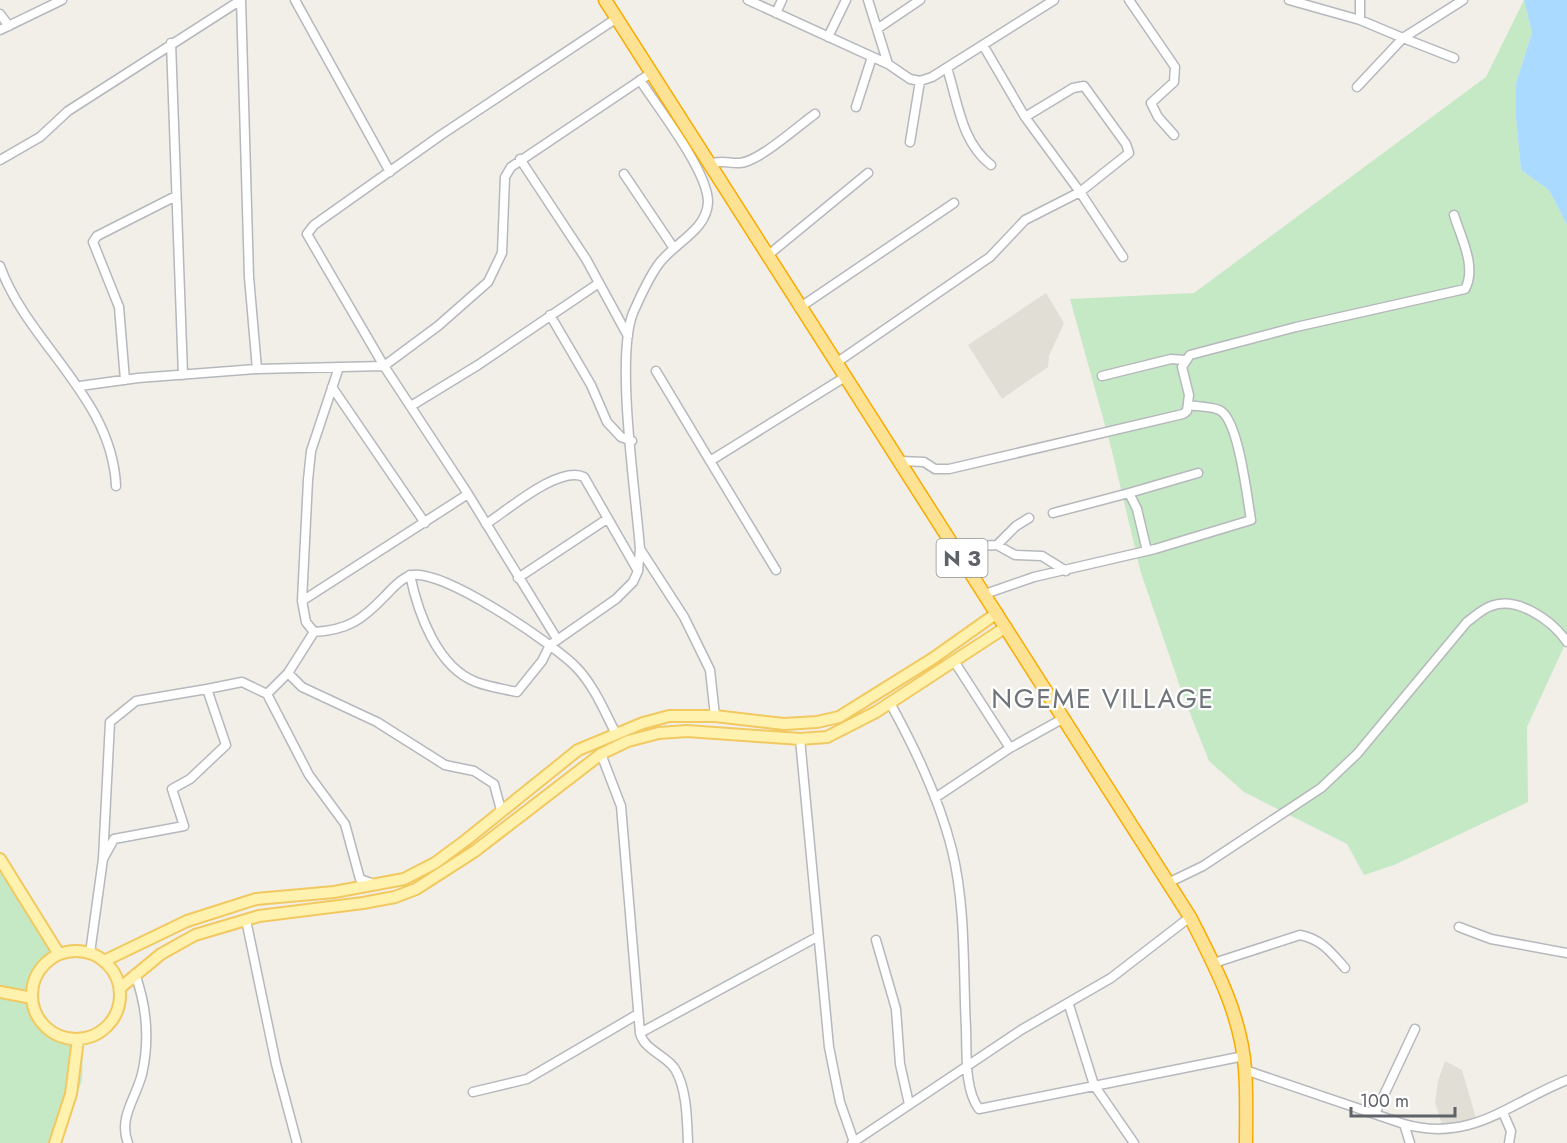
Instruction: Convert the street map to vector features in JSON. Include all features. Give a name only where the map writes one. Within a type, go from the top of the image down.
[{"type":"highway","name":"N 3","points":[[605,0],[800,308],[1170,882],[1190,917],[1214,963],[1229,1001],[1244,1056],[1245,1143]]},
{"type":"main road","points":[[104,961],[187,921],[256,899],[376,885],[404,879],[435,863],[578,750],[615,732],[669,716],[715,716],[784,724],[818,722],[839,717],[923,665],[997,613]]},
{"type":"main road","points":[[120,988],[161,954],[195,935],[246,920],[363,903],[395,897],[416,889],[475,851],[601,754],[628,741],[659,733],[687,731],[800,740],[826,737],[851,726],[890,703],[1006,627]]},
{"type":"main road","points":[[0,859],[59,954]]},
{"type":"main road","points":[[80,951],[90,953],[112,969],[120,988],[120,1003],[105,1029],[93,1036],[78,1039],[58,1035],[42,1023],[32,998],[33,984],[38,972],[47,961],[59,954],[80,951]]},
{"type":"main road","points":[[0,992],[32,998]]},
{"type":"main road","points":[[55,1143],[71,1094],[78,1039]]},
{"type":"street","points":[[0,30],[62,0]]},
{"type":"street","points":[[0,160],[40,137],[68,111],[241,0],[249,277],[257,369]]},
{"type":"street","points":[[295,0],[390,172]]},
{"type":"street","points":[[748,0],[888,64],[910,79],[920,81],[947,68],[1054,0]]},
{"type":"street","points":[[776,13],[782,0]]},
{"type":"street","points":[[828,37],[846,0]]},
{"type":"street","points":[[868,0],[888,64]]},
{"type":"street","points":[[877,29],[920,0]]},
{"type":"street","points":[[1129,0],[1175,67],[1174,82],[1151,103],[1158,117],[1174,135]]},
{"type":"street","points":[[1289,0],[1359,20],[1454,58]]},
{"type":"street","points":[[1359,20],[1360,0]]},
{"type":"street","points":[[1357,87],[1403,38],[1463,0]]},
{"type":"street","points":[[0,14],[9,26]]},
{"type":"street","points":[[615,732],[596,695],[576,667],[553,642],[468,494],[384,366],[307,234],[314,225],[441,135],[617,18]]},
{"type":"street","points":[[171,43],[183,375]]},
{"type":"street","points":[[983,45],[1024,117],[1080,192],[1123,257]]},
{"type":"street","points":[[856,107],[872,57]]},
{"type":"street","points":[[947,68],[964,131],[978,155],[990,165]]},
{"type":"street","points":[[80,386],[257,369],[384,366],[438,326],[488,282],[502,253],[505,177],[511,167],[651,73]]},
{"type":"street","points":[[410,575],[415,599],[430,637],[448,662],[475,682],[517,692],[542,661],[553,642],[616,599],[633,582],[638,571],[640,549],[626,365],[632,315],[658,264],[701,224],[706,213],[707,195],[701,175],[640,80]]},
{"type":"street","points":[[910,142],[920,81]]},
{"type":"street","points":[[836,363],[990,257],[1011,233],[1039,211],[1080,192],[1129,153],[1126,144],[1084,86],[1073,88],[1024,117]]},
{"type":"street","points":[[708,164],[724,160],[740,163],[753,159],[815,114]]},
{"type":"street","points":[[520,159],[599,283],[629,336]]},
{"type":"street","points":[[767,256],[868,173]]},
{"type":"street","points":[[624,174],[674,247]]},
{"type":"street","points":[[125,380],[119,307],[93,242],[97,236],[176,196]]},
{"type":"street","points":[[800,308],[954,202]]},
{"type":"street","points":[[900,461],[924,462],[935,469],[949,469],[1183,414],[1189,405],[1189,395],[1182,367],[1190,355],[1286,330],[1465,289],[1472,278],[1454,215]]},
{"type":"street","points":[[0,266],[14,298],[80,386],[109,447],[115,467],[116,486]]},
{"type":"street","points":[[411,406],[478,365],[599,283]]},
{"type":"street","points":[[550,315],[591,385],[607,422],[621,437],[632,441]]},
{"type":"street","points":[[1102,376],[1171,359],[1185,360]]},
{"type":"street","points":[[314,633],[306,622],[302,601],[311,451],[339,367]]},
{"type":"street","points":[[656,372],[776,570]]},
{"type":"street","points":[[710,460],[845,377]]},
{"type":"street","points":[[332,387],[425,523]]},
{"type":"street","points":[[985,594],[1034,577],[1147,551],[1251,520],[1236,440],[1228,419],[1220,410],[1189,405]]},
{"type":"street","points":[[1053,513],[1198,473]]},
{"type":"street","points":[[486,524],[557,478],[576,474],[584,477],[638,571]]},
{"type":"street","points":[[1129,493],[1137,509],[1147,551]]},
{"type":"street","points":[[302,601],[468,494]]},
{"type":"street","points":[[997,545],[1016,526],[1029,518]]},
{"type":"street","points":[[518,578],[607,519]]},
{"type":"street","points":[[958,551],[982,544],[997,545],[1015,555],[1042,555],[1066,571]]},
{"type":"street","points":[[640,549],[684,617],[710,670],[715,716]]},
{"type":"street","points":[[267,694],[288,673],[314,633],[348,626],[366,615],[395,585],[410,575],[424,574],[441,580],[553,642]]},
{"type":"street","points":[[1170,882],[1203,866],[1321,788],[1357,754],[1467,622],[1491,606],[1513,603],[1527,610],[1567,642]]},
{"type":"street","points":[[954,661],[1010,748]]},
{"type":"street","points":[[288,673],[302,687],[377,722],[445,765],[474,771],[494,784],[501,810]]},
{"type":"street","points":[[90,953],[103,860],[110,722],[136,701],[242,682],[267,694],[309,775],[345,824],[360,879],[376,885]]},
{"type":"street","points":[[103,860],[114,839],[184,825],[172,789],[190,779],[226,745],[207,689]]},
{"type":"street","points":[[890,703],[914,746],[935,798],[952,851],[959,899],[968,1066],[973,1101],[979,1109],[1244,1056]]},
{"type":"street","points":[[935,798],[1010,748],[1064,718]]},
{"type":"street","points":[[800,740],[829,1047],[840,1101],[853,1142],[1021,1030],[1069,1005],[1111,978],[1190,917]]},
{"type":"street","points":[[601,754],[621,806],[640,1033],[648,1046],[674,1068],[684,1103],[688,1143]]},
{"type":"street","points":[[246,920],[276,1064],[297,1143]]},
{"type":"street","points":[[1459,927],[1491,939],[1567,953]]},
{"type":"street","points":[[1214,963],[1300,934],[1314,938],[1328,948],[1345,968]]},
{"type":"street","points":[[640,1033],[817,937]]},
{"type":"street","points":[[876,940],[896,1009],[900,1064],[909,1104]]},
{"type":"street","points":[[128,1143],[123,1127],[124,1118],[142,1075],[146,1047],[147,1014],[135,974]]},
{"type":"street","points":[[1069,1005],[1094,1085],[1134,1143]]},
{"type":"street","points":[[473,1092],[527,1079],[638,1014]]},
{"type":"street","points":[[1375,1114],[1415,1029]]},
{"type":"street","points":[[1245,1070],[1404,1124],[1441,1134],[1462,1130],[1504,1115],[1550,1087],[1567,1080]]},
{"type":"street","points":[[1504,1115],[1511,1131],[1509,1143]]},
{"type":"street","points":[[1404,1124],[1410,1143]]},
{"type":"shaded area","points":[[1046,293],[1064,323],[1049,356],[1048,367],[1002,399],[968,345]]},
{"type":"shaded area","points":[[1445,1061],[1462,1070],[1476,1118],[1443,1127],[1435,1103],[1438,1081]]},
{"type":"green space","points":[[1524,0],[1532,33],[1516,83],[1516,118],[1521,170],[1549,190],[1567,225],[1567,640],[1527,727],[1528,802],[1394,865],[1364,875],[1347,844],[1244,792],[1209,761],[1184,698],[1141,573],[1110,443],[1070,299],[1194,293],[1486,77]]},
{"type":"green space","points":[[0,858],[53,953],[39,965],[30,979],[28,995],[30,1010],[37,1024],[49,1034],[64,1041],[83,1042],[82,1080],[60,1143],[0,1143]]},
{"type":"water","points":[[1524,0],[1567,0],[1567,225],[1549,190],[1521,170],[1516,118],[1516,83],[1532,33]]},
{"type":"district","name":"NGEME VILLAGE","points":[[1103,698]]}]
